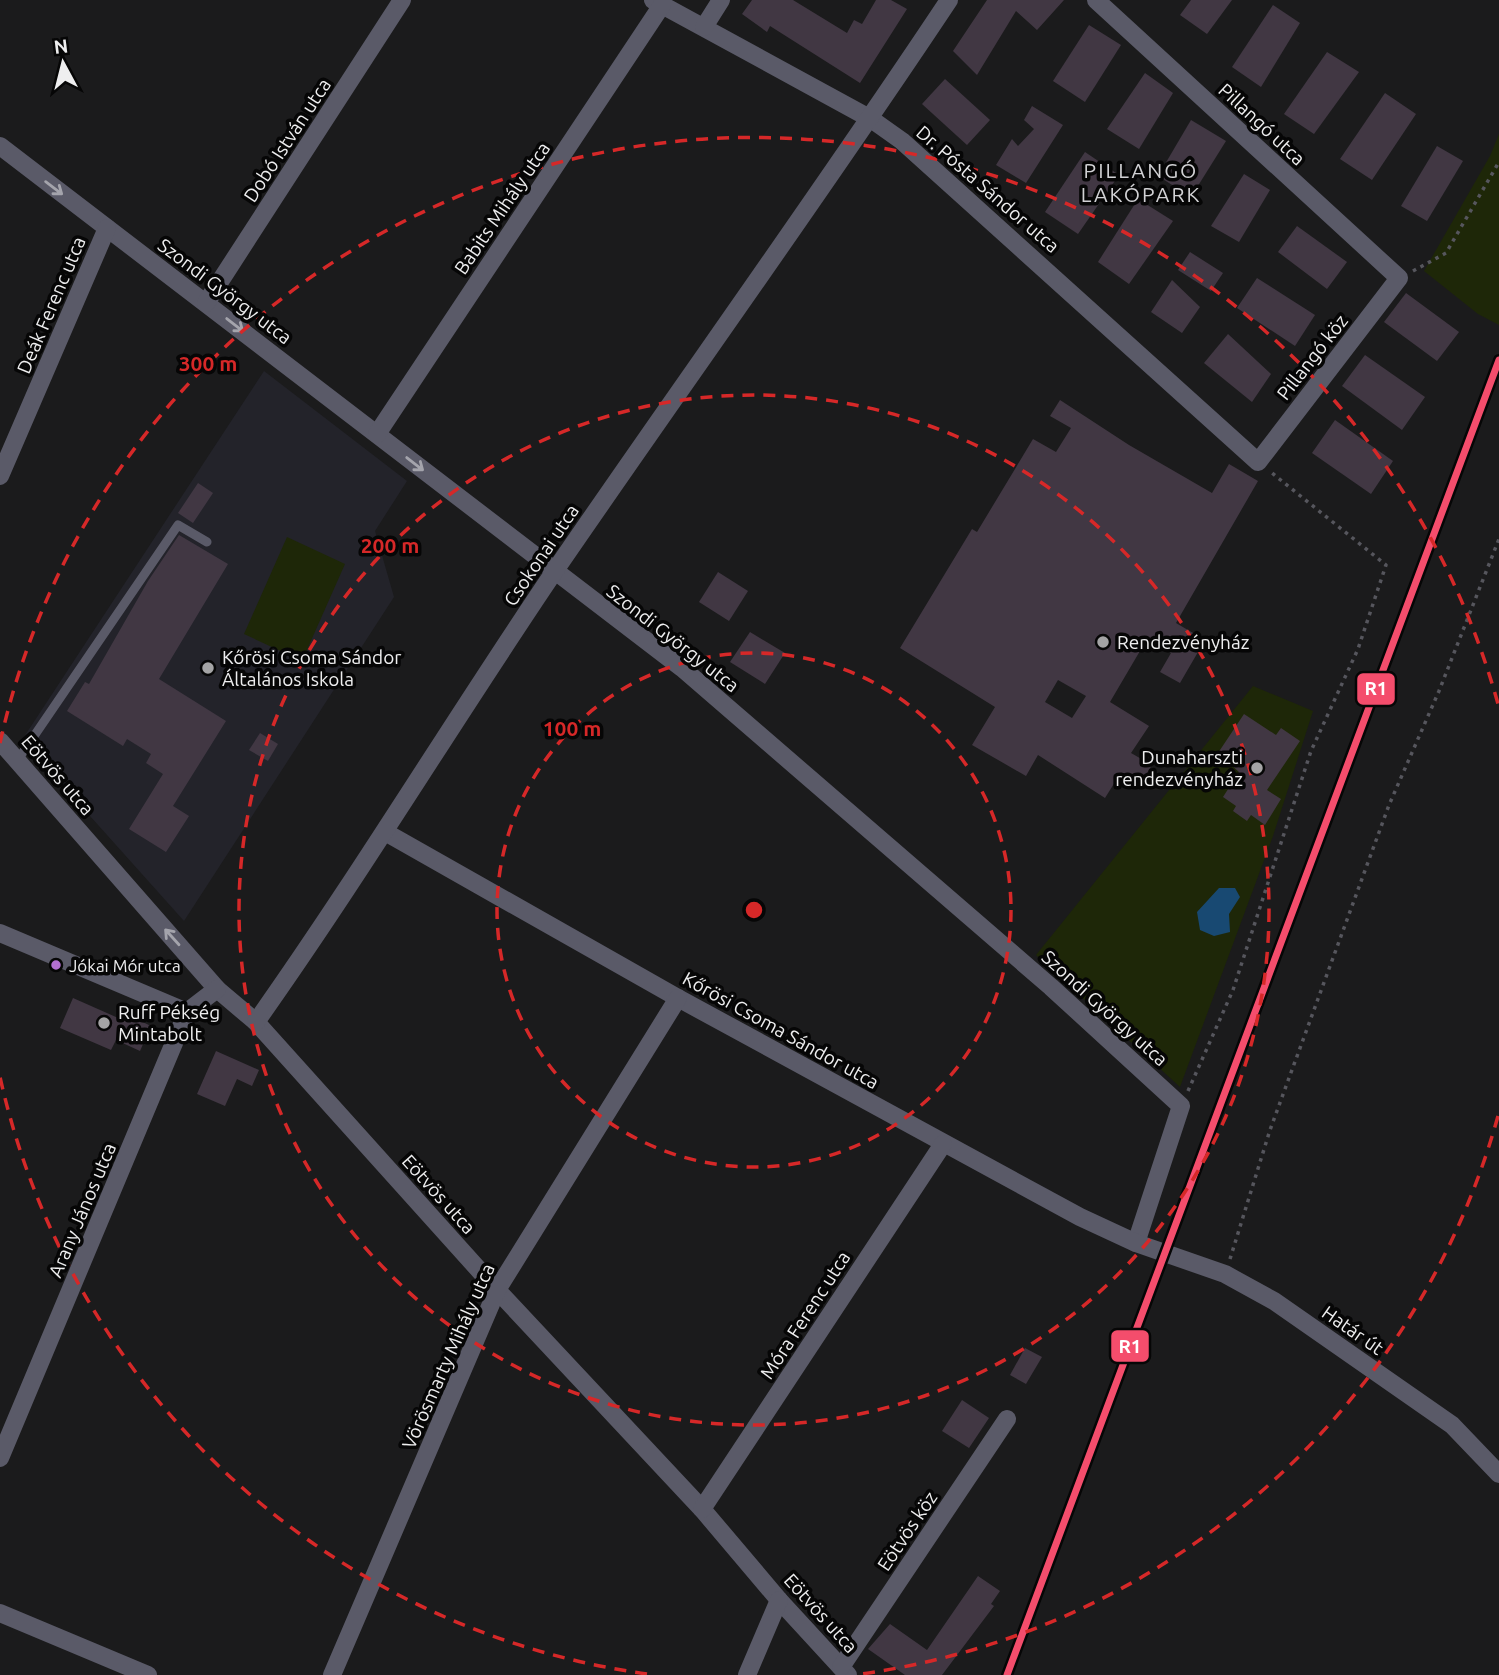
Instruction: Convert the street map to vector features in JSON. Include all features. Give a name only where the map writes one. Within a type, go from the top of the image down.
[{"type":"street","name":"Dobó István utca","points":[[206,303],[402,0]]},
{"type":"street","points":[[704,27],[721,0]]},
{"type":"street","name":"Csokonai utca","points":[[256,1022],[385,832],[554,572],[871,118],[949,0]]},
{"type":"street","name":"Pillangó utca","points":[[1096,0],[1399,278]]},
{"type":"street","name":"Dr. Pósta Sándor utca","points":[[658,2],[871,118],[932,165],[1258,462]]},
{"type":"street","name":"Babits Mihály utca","points":[[377,434],[658,2]]},
{"type":"street","name":"Szondi György utca","points":[[0,146],[682,668],[1051,986],[1181,1106]]},
{"type":"street","name":"Deák Ferenc utca","points":[[0,476],[107,228]]},
{"type":"street","name":"Pillangó köz","points":[[1258,462],[1399,278]]},
{"type":"street","name":"Eötvös utca","points":[[0,741],[217,989],[256,1022],[497,1290],[702,1509],[779,1600],[845,1671]]},
{"type":"street","name":"Kőrösi Csoma Sándor utca","points":[[385,832],[943,1144],[1136,1243],[1163,1254]]},
{"type":"street","points":[[0,933],[187,1013]]},
{"type":"street","name":"Arany János utca","points":[[0,1458],[187,1013],[217,989]]},
{"type":"street","name":"Vörösmarty Mihály utca","points":[[332,1675],[497,1290],[678,998]]},
{"type":"street","points":[[1136,1243],[1181,1106]]},
{"type":"street","name":"Móra Ferenc utca","points":[[702,1509],[943,1144]]},
{"type":"street","name":"Határ út","points":[[1163,1254],[1225,1274],[1274,1301],[1452,1425],[1499,1474]]},
{"type":"street","name":"Eötvös köz","points":[[845,1671],[1007,1419]]},
{"type":"street","points":[[747,1675],[779,1600]]},
{"type":"street","points":[[0,1613],[148,1675]]},
{"type":"lane","points":[[18,761],[178,525],[207,542]]},
{"type":"path","points":[[1399,278],[1446,253],[1499,162]]},
{"type":"path","points":[[1181,1106],[1233,989],[1311,751],[1358,649],[1385,565],[1258,462]]},
{"type":"path","points":[[1225,1274],[1270,1130],[1389,805],[1439,691],[1499,539]]},
{"type":"shaded area","name":"Kőrösi Csoma Sándor Általános Iskola","points":[[264,371],[407,481],[375,531],[394,597],[184,921],[22,740]]},
{"type":"green space","points":[[1499,134],[1499,325],[1478,314],[1424,271],[1490,156]]},
{"type":"green space","points":[[287,537],[345,564],[302,661],[244,634]]},
{"type":"green space","points":[[1253,686],[1313,711],[1273,836],[1180,1087],[1036,955]]},
{"type":"water","points":[[1219,888],[1235,888],[1240,897],[1229,914],[1230,932],[1214,936],[1200,930],[1197,912]]},
{"type":"building","points":[[752,0],[793,0],[847,33],[854,20],[862,24],[876,0],[891,0],[907,9],[860,83],[770,26],[767,32],[742,14]]},
{"type":"building","points":[[987,0],[1064,0],[1037,30],[1016,11],[977,75],[953,51]]},
{"type":"building","points":[[1191,0],[1232,0],[1207,34],[1180,15]]},
{"type":"building","points":[[1273,5],[1300,23],[1261,87],[1232,67]]},
{"type":"building","points":[[1089,25],[1121,45],[1085,102],[1053,81]]},
{"type":"building","points":[[1327,52],[1359,72],[1314,134],[1284,114]]},
{"type":"building","points":[[1145,73],[1173,93],[1139,149],[1107,129]]},
{"type":"building","points":[[945,79],[990,120],[967,145],[922,104]]},
{"type":"building","points":[[1385,93],[1416,114],[1372,180],[1340,159]]},
{"type":"building","points":[[1032,106],[1063,125],[1026,183],[996,165],[1012,139],[1018,146],[1034,129],[1024,120]]},
{"type":"building","points":[[1191,120],[1226,141],[1191,197],[1158,176]]},
{"type":"building","points":[[1437,146],[1463,161],[1427,221],[1401,206]]},
{"type":"building","points":[[1085,152],[1119,175],[1078,234],[1045,212]]},
{"type":"building","points":[[1244,174],[1270,190],[1239,242],[1211,226]]},
{"type":"building","points":[[1138,199],[1173,221],[1129,284],[1098,262]]},
{"type":"building","points":[[1297,226],[1347,262],[1327,289],[1278,252]]},
{"type":"building","points":[[1190,252],[1223,273],[1211,291],[1178,270]]},
{"type":"building","points":[[1257,278],[1315,315],[1295,346],[1237,308]]},
{"type":"building","points":[[1172,280],[1200,307],[1182,333],[1151,312]]},
{"type":"building","points":[[1406,293],[1459,332],[1437,361],[1384,322]]},
{"type":"building","points":[[1228,334],[1271,374],[1252,402],[1204,363]]},
{"type":"building","points":[[1365,355],[1425,397],[1402,430],[1342,386]]},
{"type":"building","points":[[1060,400],[1129,445],[1212,493],[1229,464],[1258,481],[1176,623],[1205,640],[1180,683],[1160,672],[1171,653],[1147,639],[1110,702],[1149,726],[1131,753],[1152,765],[1139,786],[1120,774],[1105,798],[1038,755],[1026,776],[972,745],[995,707],[900,648],[972,529],[977,532],[1033,439],[1056,452],[1071,428],[1050,416]],"holes":[[[1058,680],[1086,696],[1072,718],[1045,702]]]},
{"type":"building","points":[[1335,420],[1393,461],[1371,494],[1312,453]]},
{"type":"building","points":[[198,483],[213,493],[193,523],[178,513]]},
{"type":"building","points":[[179,535],[228,564],[159,679],[226,721],[173,806],[189,816],[166,852],[129,829],[163,774],[146,763],[151,754],[127,739],[123,746],[67,711],[85,682],[89,684],[148,581]]},
{"type":"building","points":[[718,572],[748,591],[729,621],[699,602]]},
{"type":"building","points":[[750,632],[785,653],[765,684],[730,662]]},
{"type":"building","name":"Dunaharszti rendezvényház","points":[[1244,714],[1276,735],[1281,728],[1300,741],[1267,790],[1281,799],[1265,825],[1251,815],[1247,821],[1233,811],[1236,806],[1223,797],[1239,772],[1218,753]]},
{"type":"building","points":[[260,733],[278,744],[268,761],[249,750]]},
{"type":"building","name":"Ruff Pékség Mintabolt","points":[[73,998],[125,1021],[128,1015],[151,1026],[140,1051],[116,1040],[111,1050],[60,1028]]},
{"type":"building","points":[[216,1051],[259,1070],[252,1086],[237,1079],[225,1106],[197,1094]]},
{"type":"building","points":[[1025,1348],[1042,1357],[1026,1384],[1010,1375]]},
{"type":"building","points":[[962,1400],[989,1418],[969,1448],[942,1431]]},
{"type":"building","points":[[978,1576],[1000,1591],[991,1604],[994,1606],[942,1675],[905,1675],[868,1649],[890,1624],[927,1650]]},
{"type":"transit line","name":"R1","points":[[1007,1675],[1499,360]]},
{"type":"place","name":"Rendezvényház","points":[[1103,642]]},
{"type":"place","name":"Kőrösi Csoma Sándor Általános Iskola","points":[[208,668]]},
{"type":"place","name":"Dunaharszti rendezvényház","points":[[1257,768]]},
{"type":"place","name":"Jókai Mór utca","points":[[56,965]]},
{"type":"place","name":"Ruff Pékség Mintabolt","points":[[104,1023]]},
{"type":"district","name":"PILLANGÓ LAKÓPARK","points":[[1141,182]]}]
